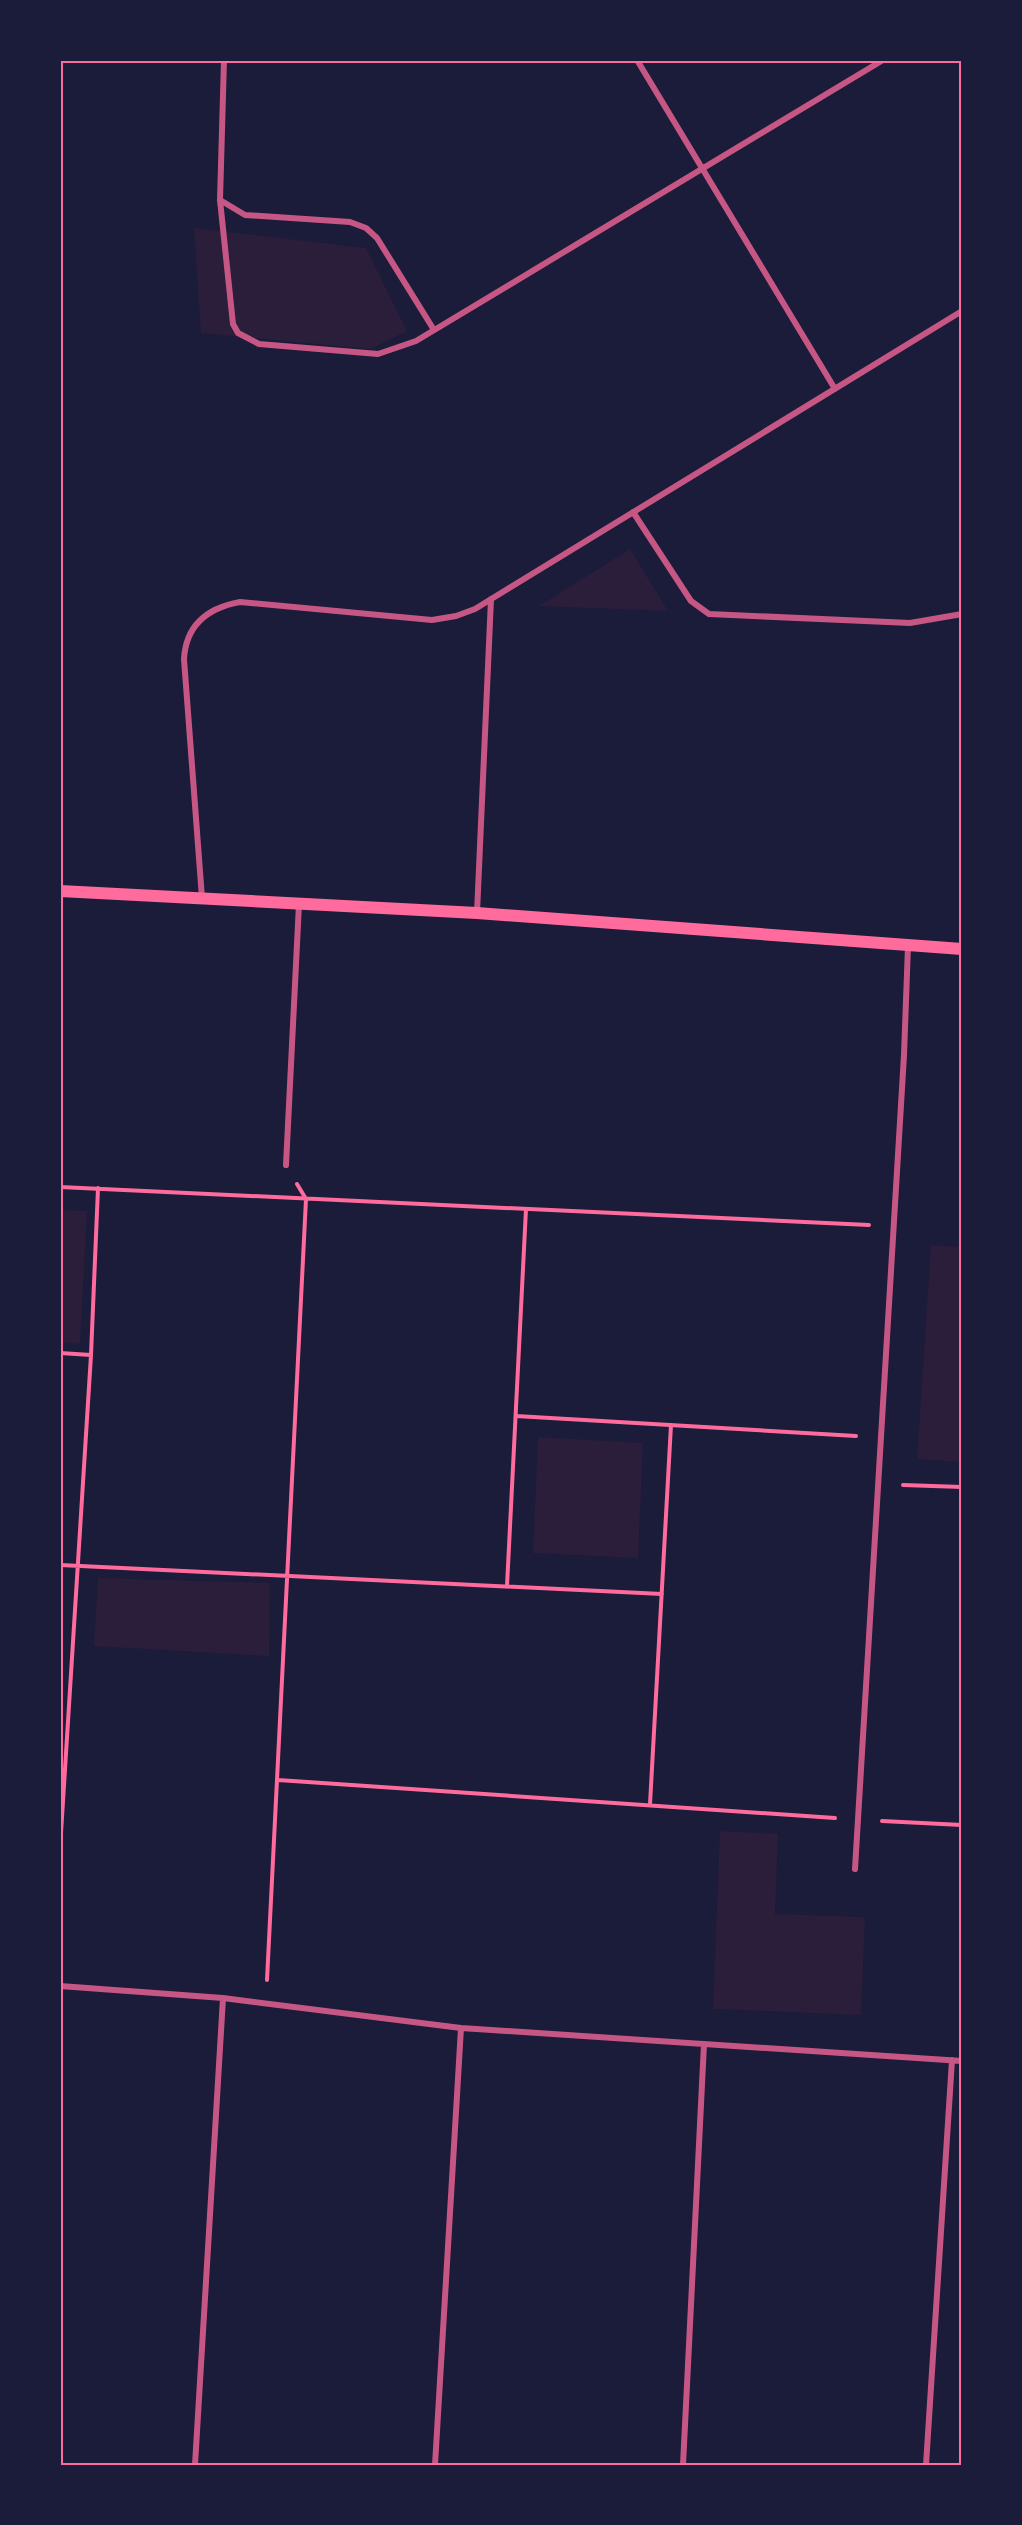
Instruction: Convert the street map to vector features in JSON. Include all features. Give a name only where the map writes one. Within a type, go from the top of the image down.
[{"type":"main road","points":[[60,891],[477,914],[962,949]]},
{"type":"street","points":[[224,60],[220,200],[231,313],[238,333],[260,344],[378,354],[405,346],[434,330],[701,167],[883,60]]},
{"type":"street","points":[[637,60],[835,390]]},
{"type":"street","points":[[220,200],[244,214],[350,222],[366,228],[377,238],[434,330]]},
{"type":"street","points":[[202,898],[184,659],[187,638],[198,620],[226,604],[240,602],[432,620],[456,616],[491,599],[962,311]]},
{"type":"street","points":[[633,512],[691,601],[709,614],[910,623],[962,614]]},
{"type":"street","points":[[477,914],[491,599]]},
{"type":"street","points":[[286,1165],[300,904]]},
{"type":"street","points":[[855,1869],[894,1226],[908,946]]},
{"type":"street","points":[[60,1986],[266,2002],[461,2028],[962,2061]]},
{"type":"street","points":[[195,2465],[223,1998]]},
{"type":"street","points":[[435,2465],[461,2028]]},
{"type":"street","points":[[683,2465],[704,2044]]},
{"type":"street","points":[[926,2465],[952,2060]]},
{"type":"path","points":[[266,2002],[279,1780],[306,1199],[286,1165]]},
{"type":"path","points":[[60,1187],[894,1226]]},
{"type":"path","points":[[60,1849],[91,1355],[98,1188]]},
{"type":"path","points":[[507,1586],[526,1209]]},
{"type":"path","points":[[60,1353],[91,1355]]},
{"type":"path","points":[[516,1416],[881,1438]]},
{"type":"path","points":[[650,1804],[671,1425]]},
{"type":"path","points":[[879,1484],[962,1487]]},
{"type":"path","points":[[60,1565],[662,1594]]},
{"type":"path","points":[[279,1780],[962,1825]]},
{"type":"shaded area","points":[[194,228],[366,248],[407,331],[371,349],[201,333]]},
{"type":"shaded area","points":[[630,549],[668,611],[539,606]]},
{"type":"shaded area","points":[[60,1210],[87,1211],[80,1344],[60,1342]]},
{"type":"shaded area","points":[[931,1245],[962,1247],[962,1462],[917,1459]]},
{"type":"shaded area","points":[[538,1437],[643,1443],[638,1558],[533,1553]]},
{"type":"shaded area","points":[[98,1578],[270,1583],[269,1656],[94,1646]]},
{"type":"shaded area","points":[[720,1831],[778,1834],[775,1914],[865,1917],[861,2015],[713,2009]]}]
